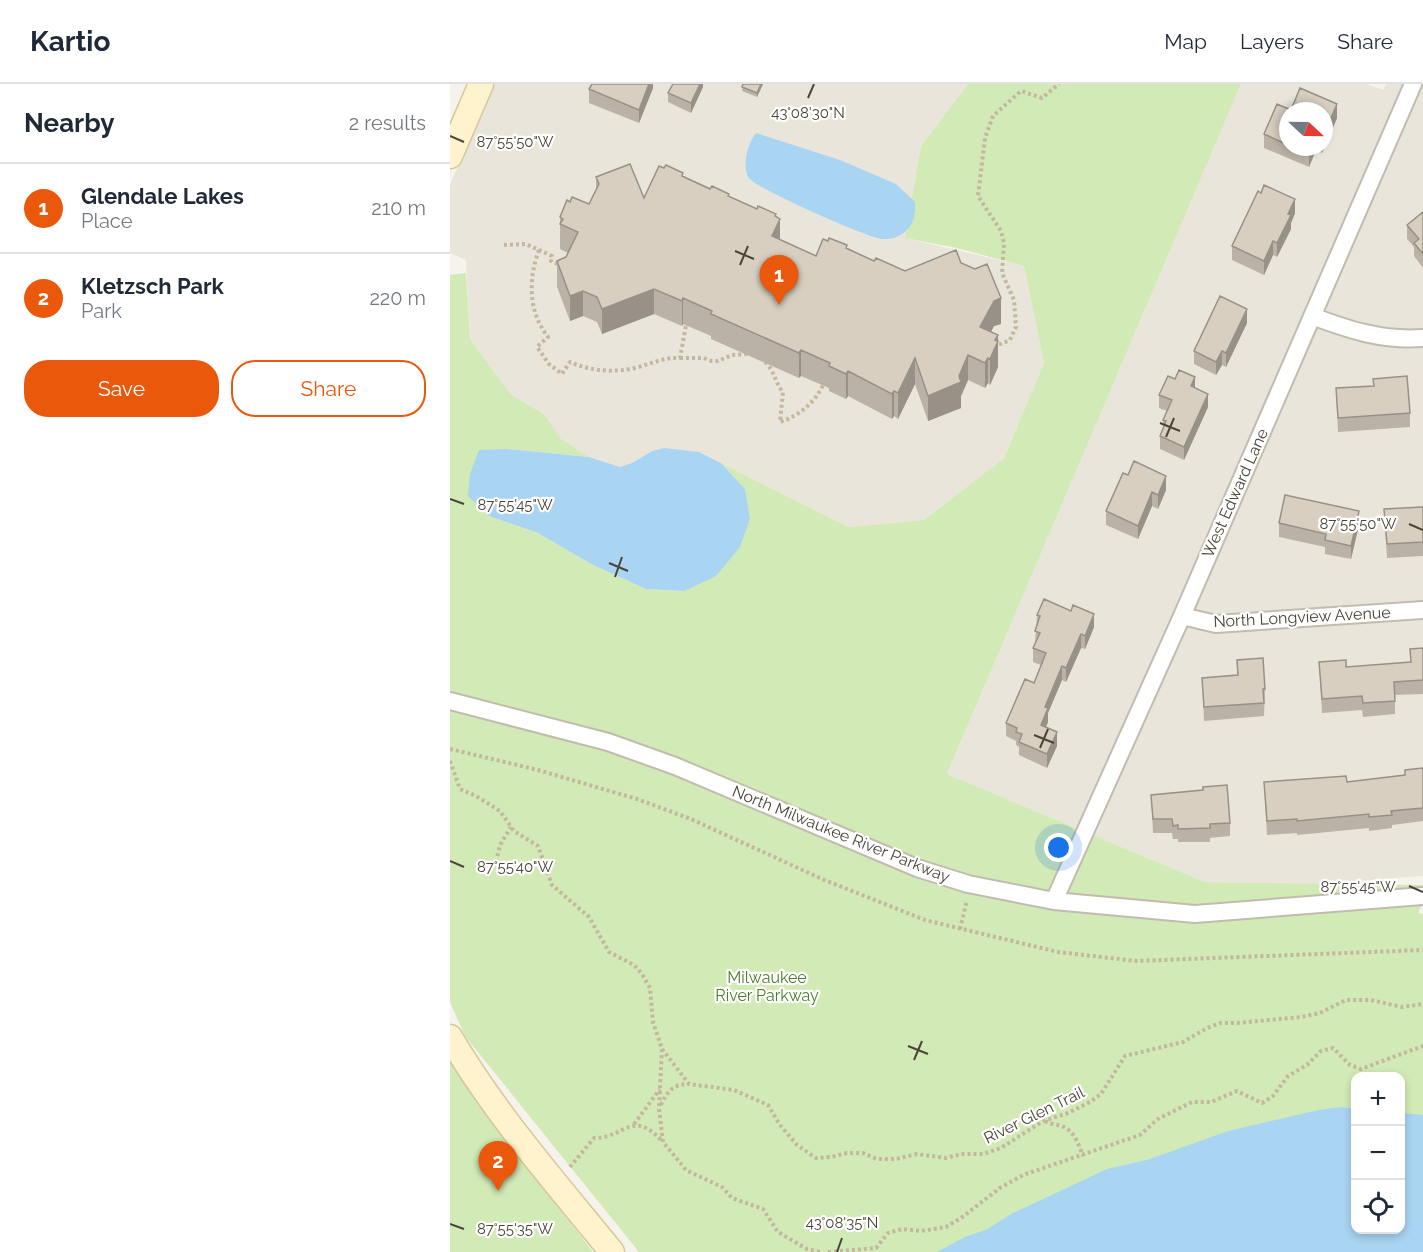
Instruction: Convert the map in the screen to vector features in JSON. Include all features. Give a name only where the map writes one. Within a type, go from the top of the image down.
[{"type":"street","points":[[450,156],[481,84]]},
{"type":"street","name":"West Edward Lane","points":[[1054,901],[1182,616],[1413,84]]},
{"type":"street","points":[[1312,316],[1349,330],[1376,336],[1401,339],[1423,338]]},
{"type":"street","name":"North Longview Avenue","points":[[1182,616],[1216,624],[1423,610]]},
{"type":"street","name":"North Milwaukee River Parkway","points":[[450,701],[608,742],[675,766],[917,868],[971,884],[1054,901],[1195,914],[1423,896]]},
{"type":"street","points":[[450,1037],[472,1074],[517,1136],[612,1252]]},
{"type":"path","points":[[984,339],[1004,343],[1010,340],[1016,327],[1014,300],[1002,273],[1004,243],[1001,231],[978,196],[985,138],[993,116],[1021,91],[1042,98],[1059,84]]},
{"type":"path","points":[[504,245],[526,244],[552,256],[551,261],[566,267]]},
{"type":"path","points":[[539,250],[532,274],[532,297],[537,320],[548,338],[537,346],[549,364],[562,374],[570,362],[592,370],[612,371],[635,368],[662,359],[704,358],[711,362],[718,362],[732,355],[742,354],[756,357]]},
{"type":"path","points":[[680,358],[686,325]]},
{"type":"path","points":[[762,360],[773,369],[783,392],[780,422],[789,419],[810,405],[820,393],[827,377]]},
{"type":"path","points":[[450,761],[460,789],[500,811],[514,831],[538,846],[552,885],[589,917],[609,952],[634,965],[642,974],[650,988],[652,1022],[662,1049],[688,1083],[674,1086],[666,1094],[659,1109]]},
{"type":"path","points":[[496,862],[500,845],[512,827]]},
{"type":"path","points":[[960,929],[971,884]]},
{"type":"path","name":"River Glen Trail","points":[[688,1083],[734,1090],[768,1105],[780,1125],[797,1145],[816,1158],[847,1153],[863,1154],[877,1159],[896,1159],[917,1154],[946,1158],[961,1154],[983,1154],[1012,1142],[1045,1120],[1068,1113],[1101,1094],[1125,1056],[1183,1042],[1221,1023],[1301,1017],[1320,1013],[1346,1000],[1371,1000],[1402,1007],[1423,1005]]},
{"type":"path","points":[[828,1252],[876,1248],[888,1233],[902,1229],[921,1231],[946,1227],[1000,1188],[1023,1175],[1140,1135],[1158,1119],[1192,1102],[1211,1102],[1237,1091],[1262,1103],[1273,1096],[1288,1076],[1307,1065],[1321,1051],[1333,1048],[1350,1065],[1361,1069],[1423,1046]]},
{"type":"path","points":[[662,1049],[659,1109],[663,1142]]},
{"type":"path","points":[[568,1170],[594,1138],[606,1138],[634,1124],[660,1089]]},
{"type":"path","points":[[1045,1120],[1051,1125],[1070,1130],[1083,1156]]},
{"type":"path","points":[[634,1124],[653,1131],[686,1170],[722,1187],[732,1198],[763,1209],[778,1232],[807,1249],[821,1252]]},
{"type":"shaded area","points":[[494,84],[968,84],[921,146],[905,238],[1024,266],[1044,363],[1004,458],[924,520],[849,527],[699,452],[652,451],[620,467],[589,457],[561,439],[545,415],[510,395],[470,339],[466,260],[450,253],[450,185]]},
{"type":"shaded area","points":[[1241,84],[1367,84],[1383,90],[1386,84],[1423,84],[1423,876],[1318,884],[1205,882],[947,774]]},
{"type":"green space","name":"Milwaukee River Parkway","points":[[968,84],[1241,84],[947,774],[1205,882],[1423,885],[1423,903],[1418,913],[1423,914],[1423,1210],[1405,1210],[1405,1072],[1351,1072],[1351,1216],[1191,1252],[639,1252],[465,1036],[450,1002],[450,275],[466,273],[470,339],[510,394],[545,415],[561,439],[589,457],[507,449],[489,516],[538,533],[591,564],[646,589],[684,591],[745,489],[721,463],[849,527],[924,520],[1004,458],[1044,363],[1024,266],[957,248],[905,238],[921,146]]},
{"type":"green space","points":[[450,1057],[475,1101],[593,1252],[450,1252]]},
{"type":"water","points":[[756,133],[840,160],[896,184],[915,202],[912,224],[900,235],[881,239],[810,211],[755,183],[746,172],[746,160],[748,148]]},
{"type":"water","points":[[664,448],[699,452],[721,463],[745,489],[750,519],[740,547],[716,576],[684,591],[646,589],[591,564],[538,533],[489,516],[468,496],[470,474],[479,450],[507,449],[589,457],[620,467],[652,451]]},
{"type":"water","points":[[1342,1107],[1351,1108],[1351,1234],[1405,1234],[1405,1113],[1423,1115],[1423,1252],[937,1252],[1107,1169],[1147,1160],[1228,1131],[1319,1110]]},
{"type":"building","points":[[592,84],[649,84],[639,110],[589,89]]},
{"type":"building","points":[[673,84],[700,84],[691,103],[668,93]]},
{"type":"building","points":[[743,84],[761,84],[757,93],[742,87]]},
{"type":"building","points":[[1300,88],[1332,102],[1294,102]]},
{"type":"building","points":[[1277,104],[1279,105],[1279,141],[1264,134]]},
{"type":"building","points":[[630,164],[644,198],[659,166],[664,168],[666,165],[683,173],[682,176],[710,189],[712,186],[757,209],[758,206],[776,214],[775,216],[780,219],[772,236],[816,256],[823,239],[828,241],[829,238],[847,245],[846,248],[874,261],[876,258],[905,271],[956,250],[961,263],[975,269],[987,264],[1001,298],[994,301],[980,327],[998,335],[995,340],[998,341],[990,359],[988,358],[985,363],[968,355],[959,376],[961,382],[928,396],[915,358],[898,393],[894,391],[892,394],[848,371],[846,374],[829,366],[830,363],[801,350],[799,353],[711,314],[712,311],[683,298],[682,301],[654,289],[602,309],[597,297],[583,291],[570,296],[557,261],[566,257],[578,232],[560,224],[563,219],[560,217],[567,200],[570,202],[572,197],[589,204],[599,184],[596,177]]},
{"type":"building","points":[[1264,185],[1295,199],[1288,214],[1291,215],[1277,243],[1273,241],[1264,261],[1232,246],[1258,191],[1261,193]]},
{"type":"building","points":[[1423,212],[1423,254],[1414,243],[1419,239],[1407,225]]},
{"type":"building","points":[[1220,296],[1247,309],[1226,353],[1222,351],[1216,362],[1194,351]]},
{"type":"building","points":[[1179,370],[1195,377],[1191,386],[1208,394],[1184,447],[1160,436],[1166,421],[1163,420],[1172,400],[1159,395],[1168,376],[1175,379]]},
{"type":"building","points":[[1407,376],[1410,413],[1338,418],[1336,388],[1374,386],[1373,379]]},
{"type":"building","points":[[1134,461],[1166,476],[1158,495],[1152,492],[1138,526],[1106,511],[1123,473],[1128,475]]},
{"type":"building","points":[[1285,495],[1359,511],[1351,546],[1325,540],[1326,534],[1279,523]]},
{"type":"building","points":[[1423,507],[1423,542],[1387,544],[1384,509]]},
{"type":"building","points":[[1044,599],[1071,611],[1073,605],[1094,614],[1085,636],[1081,634],[1066,668],[1062,666],[1045,707],[1048,708],[1041,725],[1057,732],[1047,754],[1019,742],[1022,734],[1016,732],[1017,728],[1006,723],[1025,679],[1034,683],[1046,653],[1033,648],[1040,633],[1035,631],[1040,616],[1037,615]]},
{"type":"building","points":[[1423,648],[1423,680],[1394,682],[1395,701],[1363,703],[1362,696],[1322,699],[1319,662],[1346,660],[1346,667],[1411,662],[1410,649]]},
{"type":"building","points":[[1263,658],[1264,703],[1204,707],[1202,678],[1238,675],[1237,660]]},
{"type":"building","points":[[1423,768],[1423,808],[1391,811],[1392,815],[1369,817],[1369,814],[1297,821],[1297,819],[1267,821],[1264,782],[1346,776],[1347,782],[1405,775],[1405,770]]},
{"type":"building","points":[[1227,785],[1230,823],[1210,824],[1210,828],[1178,829],[1178,825],[1173,826],[1172,819],[1153,819],[1151,795],[1203,790],[1203,787]]},
{"type":"place","name":"Glendale Lakes","points":[[779,305]]},
{"type":"place","name":"Kletzsch Park","points":[[498,1191]]}]
